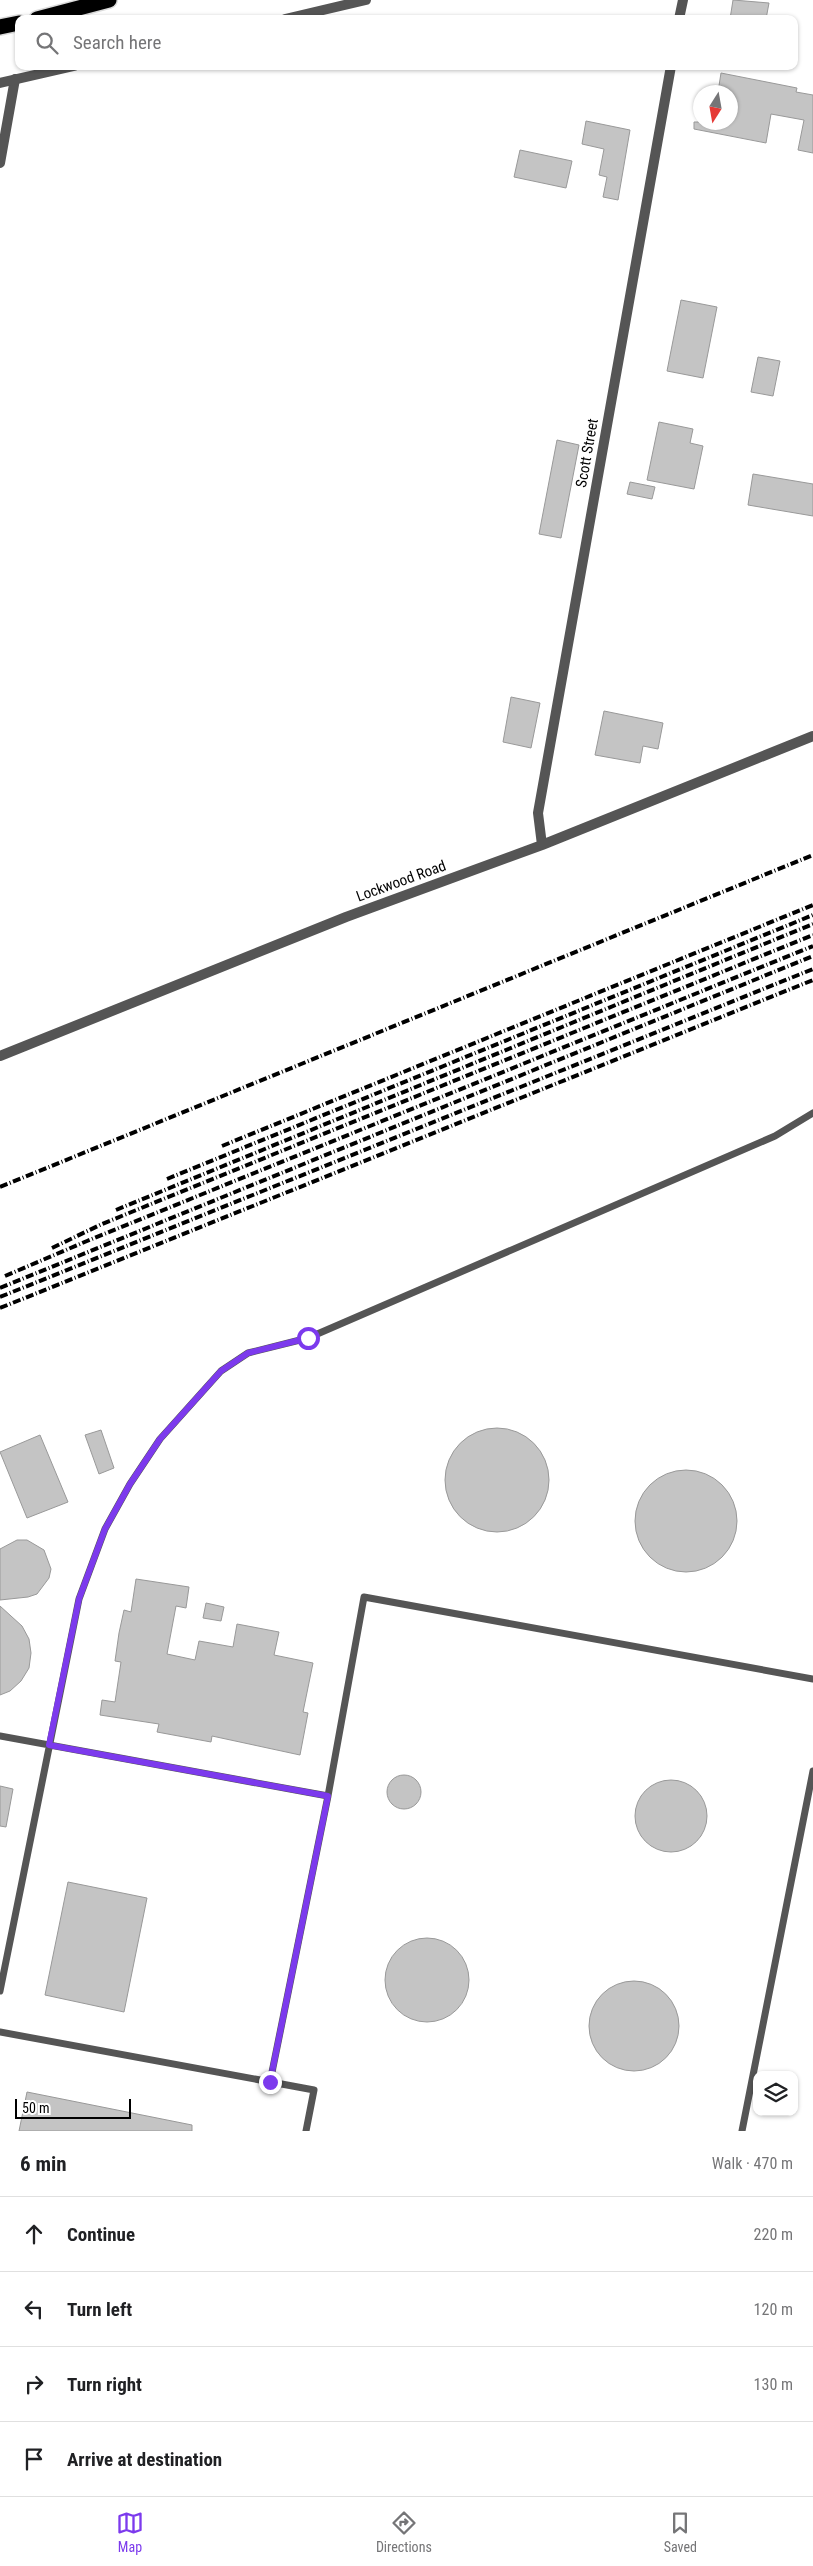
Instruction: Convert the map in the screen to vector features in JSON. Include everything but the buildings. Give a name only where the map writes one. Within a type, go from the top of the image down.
[{"type":"highway","points":[[52,15],[109,0]]},
{"type":"highway","points":[[0,27],[15,24]]},
{"type":"street","points":[[302,15],[366,0]]},
{"type":"street","points":[[680,15],[682,0]]},
{"type":"street","points":[[0,83],[56,70]]},
{"type":"street","name":"Scott Street","points":[[542,845],[538,814],[670,70]]},
{"type":"street","points":[[0,163],[15,79]]},
{"type":"street","name":"Lockwood Road","points":[[0,1056],[346,917],[542,845],[813,736]]},
{"type":"lane","points":[[0,1991],[79,1599],[105,1529],[130,1484],[160,1439],[221,1371],[248,1353],[308,1338],[775,1136],[813,1113]]},
{"type":"lane","points":[[270,2082],[328,1796],[364,1597],[813,1679]]},
{"type":"lane","points":[[0,1736],[328,1796]]},
{"type":"lane","points":[[742,2131],[813,1771]]},
{"type":"lane","points":[[0,2032],[314,2090],[306,2131]]},
{"type":"railway","points":[[0,1187],[813,855]]},
{"type":"railway","points":[[222,1146],[813,905]]},
{"type":"railway","points":[[167,1179],[813,915]]},
{"type":"railway","points":[[116,1210],[813,924]]},
{"type":"railway","points":[[52,1248],[102,1224],[813,935]]},
{"type":"railway","points":[[5,1276],[813,946]]},
{"type":"railway","points":[[0,1288],[813,956]]},
{"type":"railway","points":[[0,1297],[813,969]]},
{"type":"railway","points":[[0,1308],[813,980]]},
{"type":"route","points":[[270,2082],[328,1796],[49,1745],[79,1599],[105,1529],[130,1484],[160,1439],[192,1400],[221,1371],[248,1353],[308,1338]]}]
